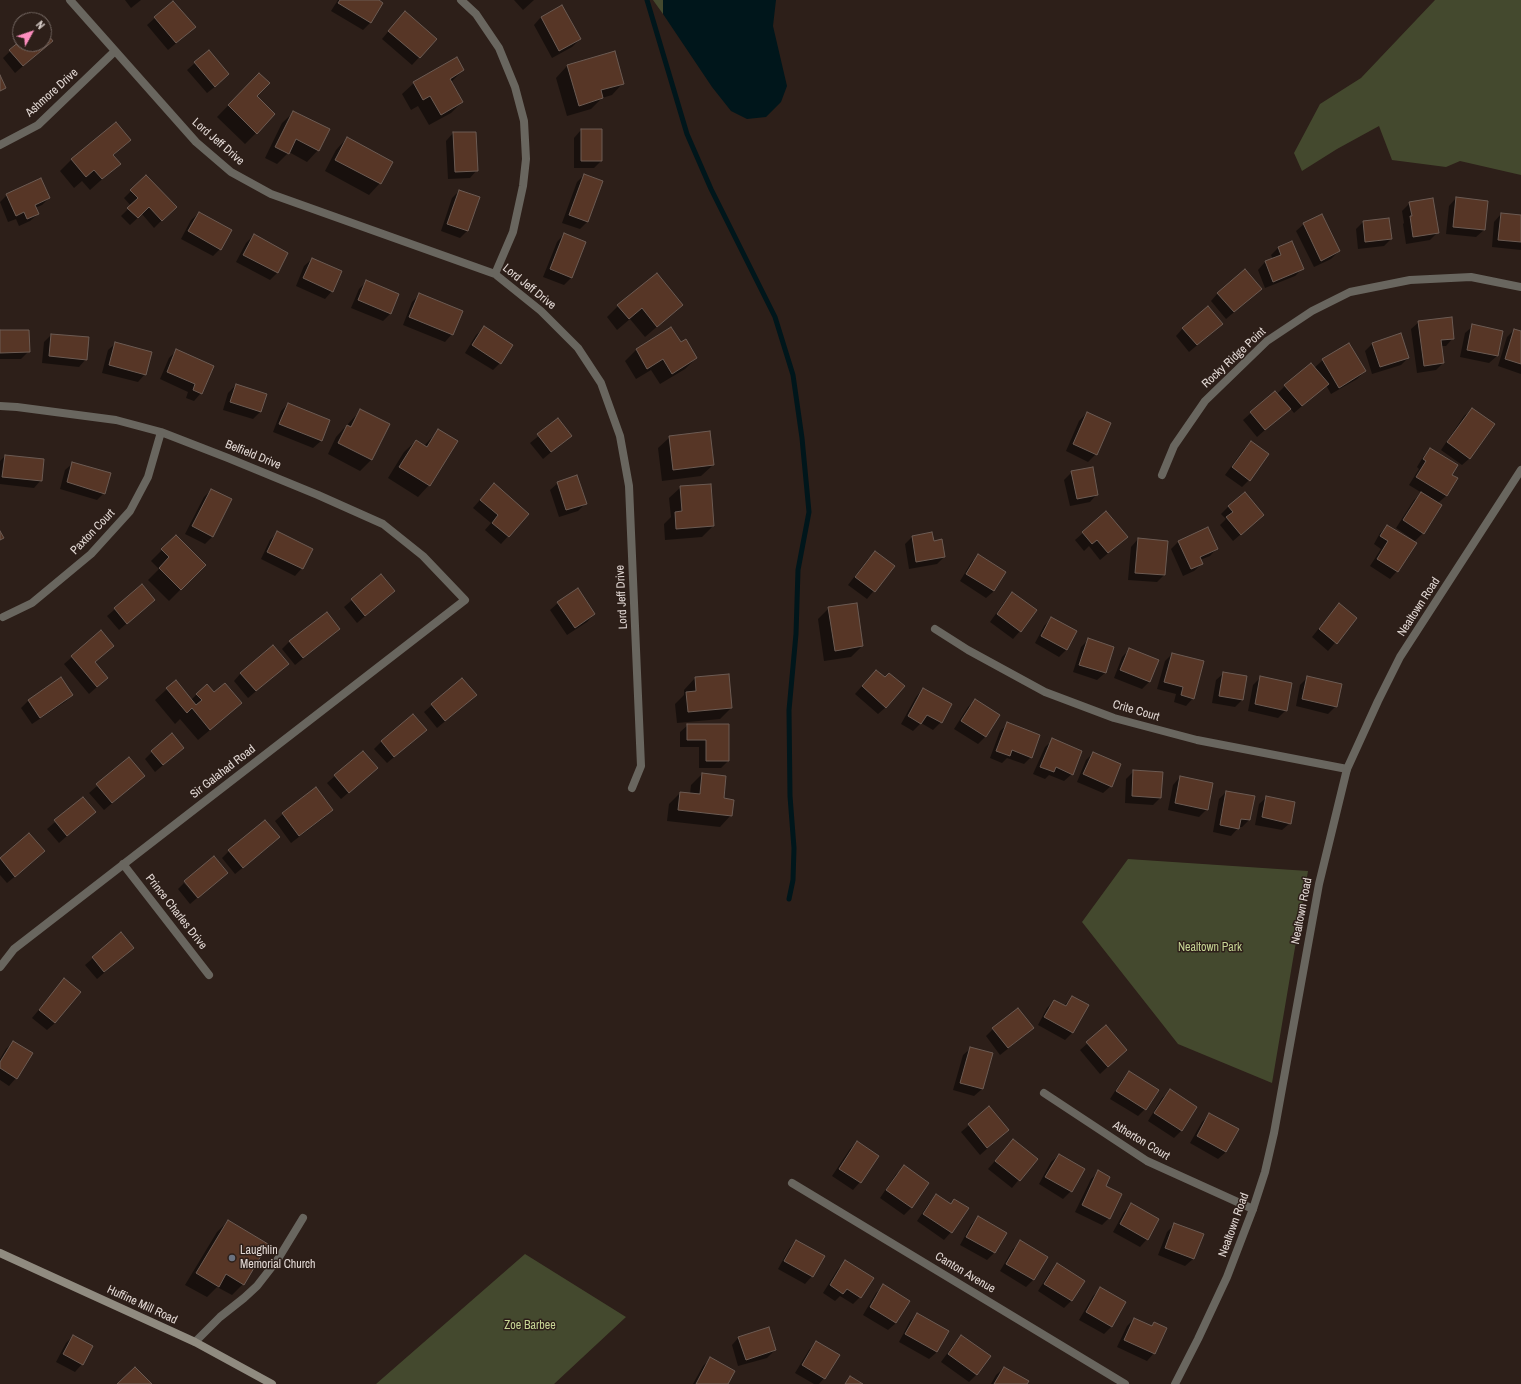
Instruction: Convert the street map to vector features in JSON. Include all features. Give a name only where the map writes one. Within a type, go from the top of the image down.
[{"type":"main road","name":"Huffine Mill Road","points":[[0,1253],[194,1342],[266,1383]]},
{"type":"street","name":"Lord Jeff Drive","points":[[70,0],[196,142],[231,172],[271,194],[495,274],[541,311],[578,348],[601,383],[620,436],[629,486],[642,766],[632,788]]},
{"type":"street","points":[[461,0],[476,14],[499,48],[515,88],[524,122],[526,159],[523,186],[513,232],[495,274]]},
{"type":"street","name":"Ashmore Drive","points":[[0,145],[38,124],[115,51]]},
{"type":"street","name":"Rocky Ridge Point","points":[[1162,475],[1174,446],[1205,401],[1267,341],[1312,311],[1350,292],[1410,280],[1471,277],[1521,287]]},
{"type":"street","name":"Belfield Drive","points":[[0,406],[116,420],[161,432],[298,486],[383,524],[423,556],[465,600]]},
{"type":"street","name":"Paxton Court","points":[[3,616],[32,603],[91,554],[130,511],[148,477],[161,432]]},
{"type":"street","name":"Nealtown Road","points":[[1175,1384],[1227,1278],[1265,1172],[1274,1133],[1319,884],[1347,769],[1400,657],[1521,470]]},
{"type":"street","name":"Sir Galahad Road","points":[[0,967],[14,950],[465,600]]},
{"type":"street","name":"Crite Court","points":[[935,628],[968,650],[1045,692],[1114,718],[1197,740],[1347,769]]},
{"type":"street","name":"Prince Charles Drive","points":[[123,864],[209,975]]},
{"type":"street","name":"Atherton Court","points":[[1044,1093],[1147,1161],[1253,1209]]},
{"type":"street","name":"Canton Avenue","points":[[792,1183],[1125,1384]]},
{"type":"street","points":[[194,1342],[220,1317],[257,1286],[278,1259],[303,1218]]},
{"type":"green space","points":[[653,0],[663,0],[663,14]]},
{"type":"green space","points":[[1435,0],[1521,0],[1521,175],[1460,161],[1446,167],[1392,160],[1379,126],[1337,149],[1302,171],[1294,153],[1320,104],[1361,78]]},
{"type":"green space","name":"Nealtown Park","points":[[1128,859],[1308,871],[1272,1083],[1178,1044],[1082,922]]},
{"type":"green space","name":"Zoe Barbee","points":[[525,1254],[626,1317],[554,1384],[376,1384]]},
{"type":"water","points":[[663,0],[776,0],[773,26],[787,86],[781,102],[766,117],[747,119],[731,111],[712,87],[663,14]]},
{"type":"building","points":[[340,0],[379,0],[383,3],[371,23],[338,3]]},
{"type":"building","points":[[173,1],[196,27],[176,43],[154,17]]},
{"type":"building","points":[[562,5],[581,39],[559,51],[541,17]]},
{"type":"building","points":[[405,11],[437,39],[420,58],[388,31]]},
{"type":"building","points":[[12,48],[12,52],[40,52],[23,66],[9,50]]},
{"type":"building","points":[[209,50],[229,74],[215,87],[194,62]]},
{"type":"building","points":[[615,51],[624,84],[601,90],[603,98],[579,106],[567,65]]},
{"type":"building","points":[[457,57],[464,70],[450,79],[463,102],[441,115],[430,96],[423,100],[413,82]]},
{"type":"building","points":[[259,73],[270,83],[257,96],[275,114],[257,134],[228,105]]},
{"type":"building","points":[[0,75],[6,88],[0,91]]},
{"type":"building","points":[[293,111],[330,129],[319,151],[296,139],[289,154],[275,147]]},
{"type":"building","points":[[116,122],[131,140],[113,155],[121,164],[102,179],[94,170],[86,177],[71,159]]},
{"type":"building","points":[[581,129],[602,129],[602,161],[581,161]]},
{"type":"building","points":[[453,132],[476,132],[478,171],[455,172]]},
{"type":"building","points":[[347,137],[393,162],[381,184],[335,160]]},
{"type":"building","points":[[584,174],[603,181],[588,222],[569,215]]},
{"type":"building","points":[[146,175],[177,207],[162,221],[149,207],[138,218],[127,208],[138,198],[130,190]]},
{"type":"building","points":[[41,178],[50,198],[35,205],[39,214],[27,219],[24,212],[16,216],[6,194]]},
{"type":"building","points":[[459,190],[480,197],[468,231],[447,224]]},
{"type":"building","points":[[1456,197],[1488,201],[1485,230],[1453,227]]},
{"type":"building","points":[[1433,198],[1439,233],[1413,237],[1410,216],[1412,216],[1409,202]]},
{"type":"building","points":[[199,212],[232,230],[221,250],[188,231]]},
{"type":"building","points":[[1501,213],[1521,215],[1521,242],[1498,240]]},
{"type":"building","points":[[1322,214],[1340,251],[1321,261],[1303,223]]},
{"type":"building","points":[[1389,218],[1392,239],[1365,242],[1363,221]]},
{"type":"building","points":[[564,233],[586,242],[572,278],[550,269]]},
{"type":"building","points":[[254,234],[288,253],[278,273],[243,255]]},
{"type":"building","points":[[1292,241],[1304,269],[1273,282],[1265,261],[1281,255],[1278,247]]},
{"type":"building","points":[[312,258],[342,271],[333,292],[303,278]]},
{"type":"building","points":[[1245,269],[1262,289],[1234,312],[1217,293]]},
{"type":"building","points":[[657,273],[683,305],[657,327],[642,308],[629,319],[617,305]]},
{"type":"building","points":[[366,280],[399,294],[391,314],[358,300]]},
{"type":"building","points":[[419,293],[463,311],[453,335],[409,317]]},
{"type":"building","points":[[1208,306],[1223,324],[1197,345],[1182,328]]},
{"type":"building","points":[[1452,317],[1454,339],[1441,340],[1444,363],[1424,366],[1418,321]]},
{"type":"building","points":[[1472,324],[1503,331],[1498,356],[1467,350]]},
{"type":"building","points":[[484,326],[513,345],[501,364],[472,345]]},
{"type":"building","points":[[671,327],[681,342],[686,339],[697,358],[672,374],[663,359],[647,369],[636,349]]},
{"type":"building","points":[[1514,329],[1521,331],[1521,364],[1505,359]]},
{"type":"building","points":[[0,330],[29,330],[30,352],[0,353]]},
{"type":"building","points":[[1401,333],[1409,358],[1380,367],[1372,343]]},
{"type":"building","points":[[51,334],[89,337],[87,360],[49,356]]},
{"type":"building","points":[[115,342],[152,352],[146,375],[109,365]]},
{"type":"building","points":[[1349,343],[1366,371],[1339,388],[1322,359]]},
{"type":"building","points":[[176,349],[214,366],[202,394],[193,390],[195,384],[167,372]]},
{"type":"building","points":[[1311,363],[1329,384],[1302,406],[1284,385]]},
{"type":"building","points":[[236,384],[267,394],[261,412],[230,402]]},
{"type":"building","points":[[1275,391],[1291,409],[1265,430],[1250,412]]},
{"type":"building","points":[[288,403],[330,420],[322,441],[279,424]]},
{"type":"building","points":[[1472,408],[1495,424],[1470,459],[1447,442]]},
{"type":"building","points":[[360,409],[390,424],[372,460],[338,443],[347,425],[351,427]]},
{"type":"building","points":[[1087,412],[1111,423],[1097,455],[1073,444]]},
{"type":"building","points":[[558,418],[572,436],[551,452],[537,434]]},
{"type":"building","points":[[438,429],[458,441],[430,486],[399,467],[416,440],[427,447]]},
{"type":"building","points":[[710,431],[714,465],[673,470],[669,436]]},
{"type":"building","points":[[1251,441],[1269,454],[1250,481],[1232,467]]},
{"type":"building","points":[[1430,448],[1458,465],[1452,475],[1458,478],[1447,496],[1416,477],[1426,461],[1423,459]]},
{"type":"building","points":[[5,455],[44,459],[42,481],[2,477]]},
{"type":"building","points":[[72,462],[111,473],[105,494],[67,482]]},
{"type":"building","points":[[1093,467],[1098,495],[1077,499],[1071,471]]},
{"type":"building","points":[[577,475],[587,504],[566,510],[557,482]]},
{"type":"building","points":[[494,483],[529,514],[509,537],[492,523],[498,515],[480,500]]},
{"type":"building","points":[[711,484],[714,526],[676,529],[675,512],[682,511],[680,486]]},
{"type":"building","points":[[211,489],[232,499],[213,537],[192,526]]},
{"type":"building","points":[[1245,492],[1264,515],[1241,535],[1226,517],[1233,512],[1228,506]]},
{"type":"building","points":[[1421,492],[1442,505],[1424,534],[1403,520]]},
{"type":"building","points":[[1106,511],[1128,537],[1108,553],[1097,540],[1092,544],[1082,532]]},
{"type":"building","points":[[1387,525],[1417,543],[1398,572],[1377,559],[1388,541],[1380,536]]},
{"type":"building","points":[[1208,527],[1218,549],[1200,557],[1203,564],[1191,569],[1178,541]]},
{"type":"building","points":[[0,531],[4,538],[0,540]]},
{"type":"building","points":[[277,531],[313,549],[303,569],[267,552]]},
{"type":"building","points":[[932,532],[934,541],[942,539],[945,557],[916,562],[912,536]]},
{"type":"building","points":[[176,535],[206,565],[181,590],[159,568],[169,557],[161,549]]},
{"type":"building","points":[[1138,538],[1168,541],[1165,575],[1135,573]]},
{"type":"building","points":[[875,551],[895,566],[875,592],[855,577]]},
{"type":"building","points":[[978,554],[1006,572],[994,591],[966,574]]},
{"type":"building","points":[[381,574],[395,591],[365,616],[351,599]]},
{"type":"building","points":[[142,584],[155,600],[127,624],[114,608]]},
{"type":"building","points":[[578,588],[595,614],[575,628],[557,602]]},
{"type":"building","points":[[1012,592],[1037,610],[1021,632],[997,614]]},
{"type":"building","points":[[857,603],[863,646],[835,651],[828,607]]},
{"type":"building","points":[[1339,603],[1357,618],[1337,644],[1319,629]]},
{"type":"building","points":[[327,612],[340,629],[303,658],[289,641]]},
{"type":"building","points":[[1051,617],[1077,631],[1067,650],[1041,636]]},
{"type":"building","points":[[101,630],[114,646],[95,662],[108,678],[97,687],[71,656]]},
{"type":"building","points":[[1088,638],[1114,647],[1106,673],[1079,665]]},
{"type":"building","points":[[273,645],[289,664],[256,691],[240,673]]},
{"type":"building","points":[[1129,648],[1159,660],[1150,682],[1120,670]]},
{"type":"building","points":[[1172,653],[1204,661],[1194,699],[1181,695],[1183,687],[1164,682]]},
{"type":"building","points":[[876,670],[885,677],[889,673],[905,686],[886,708],[862,686]]},
{"type":"building","points":[[1223,672],[1247,676],[1243,700],[1219,696]]},
{"type":"building","points":[[729,674],[732,708],[688,712],[686,692],[696,691],[695,677]]},
{"type":"building","points":[[1260,676],[1292,683],[1287,711],[1255,704]]},
{"type":"building","points":[[1307,676],[1342,684],[1337,707],[1302,699]]},
{"type":"building","points":[[61,677],[73,695],[40,718],[28,700]]},
{"type":"building","points":[[462,678],[477,695],[445,721],[431,704]]},
{"type":"building","points":[[176,680],[196,705],[202,700],[196,694],[207,684],[214,692],[225,683],[242,703],[210,730],[192,708],[187,713],[166,688]]},
{"type":"building","points":[[923,688],[952,704],[942,723],[927,715],[921,724],[908,716]]},
{"type":"building","points":[[975,699],[1000,715],[986,737],[961,721]]},
{"type":"building","points":[[413,714],[427,730],[394,757],[381,741]]},
{"type":"building","points":[[1007,722],[1040,735],[1032,758],[1012,750],[1010,756],[996,751]]},
{"type":"building","points":[[687,724],[729,724],[729,761],[706,761],[706,740],[687,740]]},
{"type":"building","points":[[172,733],[184,748],[163,765],[151,751]]},
{"type":"building","points":[[1052,738],[1082,751],[1073,775],[1056,767],[1054,772],[1040,767]]},
{"type":"building","points":[[363,751],[378,768],[349,793],[334,775]]},
{"type":"building","points":[[1093,752],[1121,764],[1112,787],[1083,774]]},
{"type":"building","points":[[129,757],[145,776],[112,803],[96,784]]},
{"type":"building","points":[[1133,770],[1163,772],[1161,798],[1132,796]]},
{"type":"building","points":[[702,773],[726,776],[724,798],[734,800],[732,816],[678,810],[680,792],[700,794]]},
{"type":"building","points":[[1180,776],[1213,783],[1208,810],[1175,803]]},
{"type":"building","points":[[316,787],[333,810],[299,836],[282,813]]},
{"type":"building","points":[[1226,791],[1255,796],[1250,820],[1241,819],[1239,829],[1220,825]]},
{"type":"building","points":[[1266,796],[1295,802],[1291,824],[1262,817]]},
{"type":"building","points":[[83,797],[96,812],[67,836],[54,820]]},
{"type":"building","points":[[265,820],[280,837],[243,868],[228,850]]},
{"type":"building","points":[[29,833],[45,851],[15,877],[0,858]]},
{"type":"building","points":[[214,856],[228,873],[198,898],[184,881]]},
{"type":"building","points":[[121,932],[134,948],[104,972],[92,957]]},
{"type":"building","points":[[64,978],[81,992],[55,1023],[39,1010]]},
{"type":"building","points":[[1072,996],[1089,1005],[1073,1033],[1044,1017],[1054,1000],[1066,1006]]},
{"type":"building","points":[[1018,1008],[1034,1028],[1008,1048],[992,1028]]},
{"type":"building","points":[[1106,1025],[1127,1050],[1108,1067],[1086,1042]]},
{"type":"building","points":[[13,1041],[33,1053],[17,1079],[0,1068],[0,1062]]},
{"type":"building","points":[[970,1047],[993,1053],[983,1089],[960,1083]]},
{"type":"building","points":[[1129,1071],[1159,1090],[1146,1110],[1116,1091]]},
{"type":"building","points":[[1170,1089],[1197,1107],[1182,1131],[1154,1113]]},
{"type":"building","points":[[989,1106],[1009,1130],[987,1148],[968,1124]]},
{"type":"building","points":[[1209,1113],[1239,1129],[1226,1152],[1197,1136]]},
{"type":"building","points":[[1013,1139],[1038,1159],[1020,1181],[995,1161]]},
{"type":"building","points":[[857,1141],[879,1156],[861,1183],[839,1169]]},
{"type":"building","points":[[1059,1154],[1085,1169],[1072,1192],[1045,1177]]},
{"type":"building","points":[[904,1165],[929,1183],[912,1208],[886,1190]]},
{"type":"building","points":[[1098,1170],[1110,1177],[1106,1186],[1122,1194],[1110,1219],[1082,1205]]},
{"type":"building","points":[[936,1194],[951,1204],[954,1199],[969,1208],[952,1233],[923,1214]]},
{"type":"building","points":[[1131,1203],[1159,1219],[1148,1240],[1120,1224]]},
{"type":"building","points":[[978,1216],[1007,1233],[995,1253],[966,1237]]},
{"type":"building","name":"Laughlin Memorial Church","points":[[228,1220],[268,1244],[244,1285],[226,1274],[219,1287],[196,1273]]},
{"type":"building","points":[[1174,1223],[1204,1234],[1194,1259],[1165,1248]]},
{"type":"building","points":[[796,1240],[825,1256],[813,1277],[784,1261]]},
{"type":"building","points":[[1020,1240],[1048,1257],[1034,1280],[1006,1264]]},
{"type":"building","points":[[845,1260],[874,1278],[861,1298],[847,1289],[843,1294],[830,1285]]},
{"type":"building","points":[[1057,1263],[1085,1281],[1072,1301],[1044,1284]]},
{"type":"building","points":[[883,1284],[910,1301],[896,1323],[870,1307]]},
{"type":"building","points":[[1100,1287],[1126,1302],[1112,1327],[1086,1312]]},
{"type":"building","points":[[917,1313],[949,1331],[937,1352],[905,1334]]},
{"type":"building","points":[[1134,1318],[1152,1326],[1154,1322],[1167,1328],[1155,1354],[1124,1340]]},
{"type":"building","points":[[769,1327],[776,1350],[746,1360],[738,1337]]},
{"type":"building","points":[[73,1335],[93,1346],[83,1365],[63,1354]]},
{"type":"building","points":[[961,1335],[991,1356],[977,1375],[948,1354]]},
{"type":"building","points":[[816,1341],[840,1355],[825,1379],[802,1365]]},
{"type":"building","points":[[710,1357],[735,1371],[728,1384],[696,1384]]},
{"type":"building","points":[[135,1367],[152,1384],[117,1384]]},
{"type":"building","points":[[1004,1367],[1029,1381],[1027,1384],[994,1384]]},
{"type":"building","points":[[850,1376],[863,1384],[845,1384]]},
{"type":"waterway","points":[[647,0],[687,134],[711,189],[775,317],[793,375],[802,438],[809,512],[798,570],[796,634],[789,710],[790,796],[794,848],[793,880],[789,899]]},
{"type":"place","name":"Laughlin Memorial Church","points":[[232,1258]]}]
